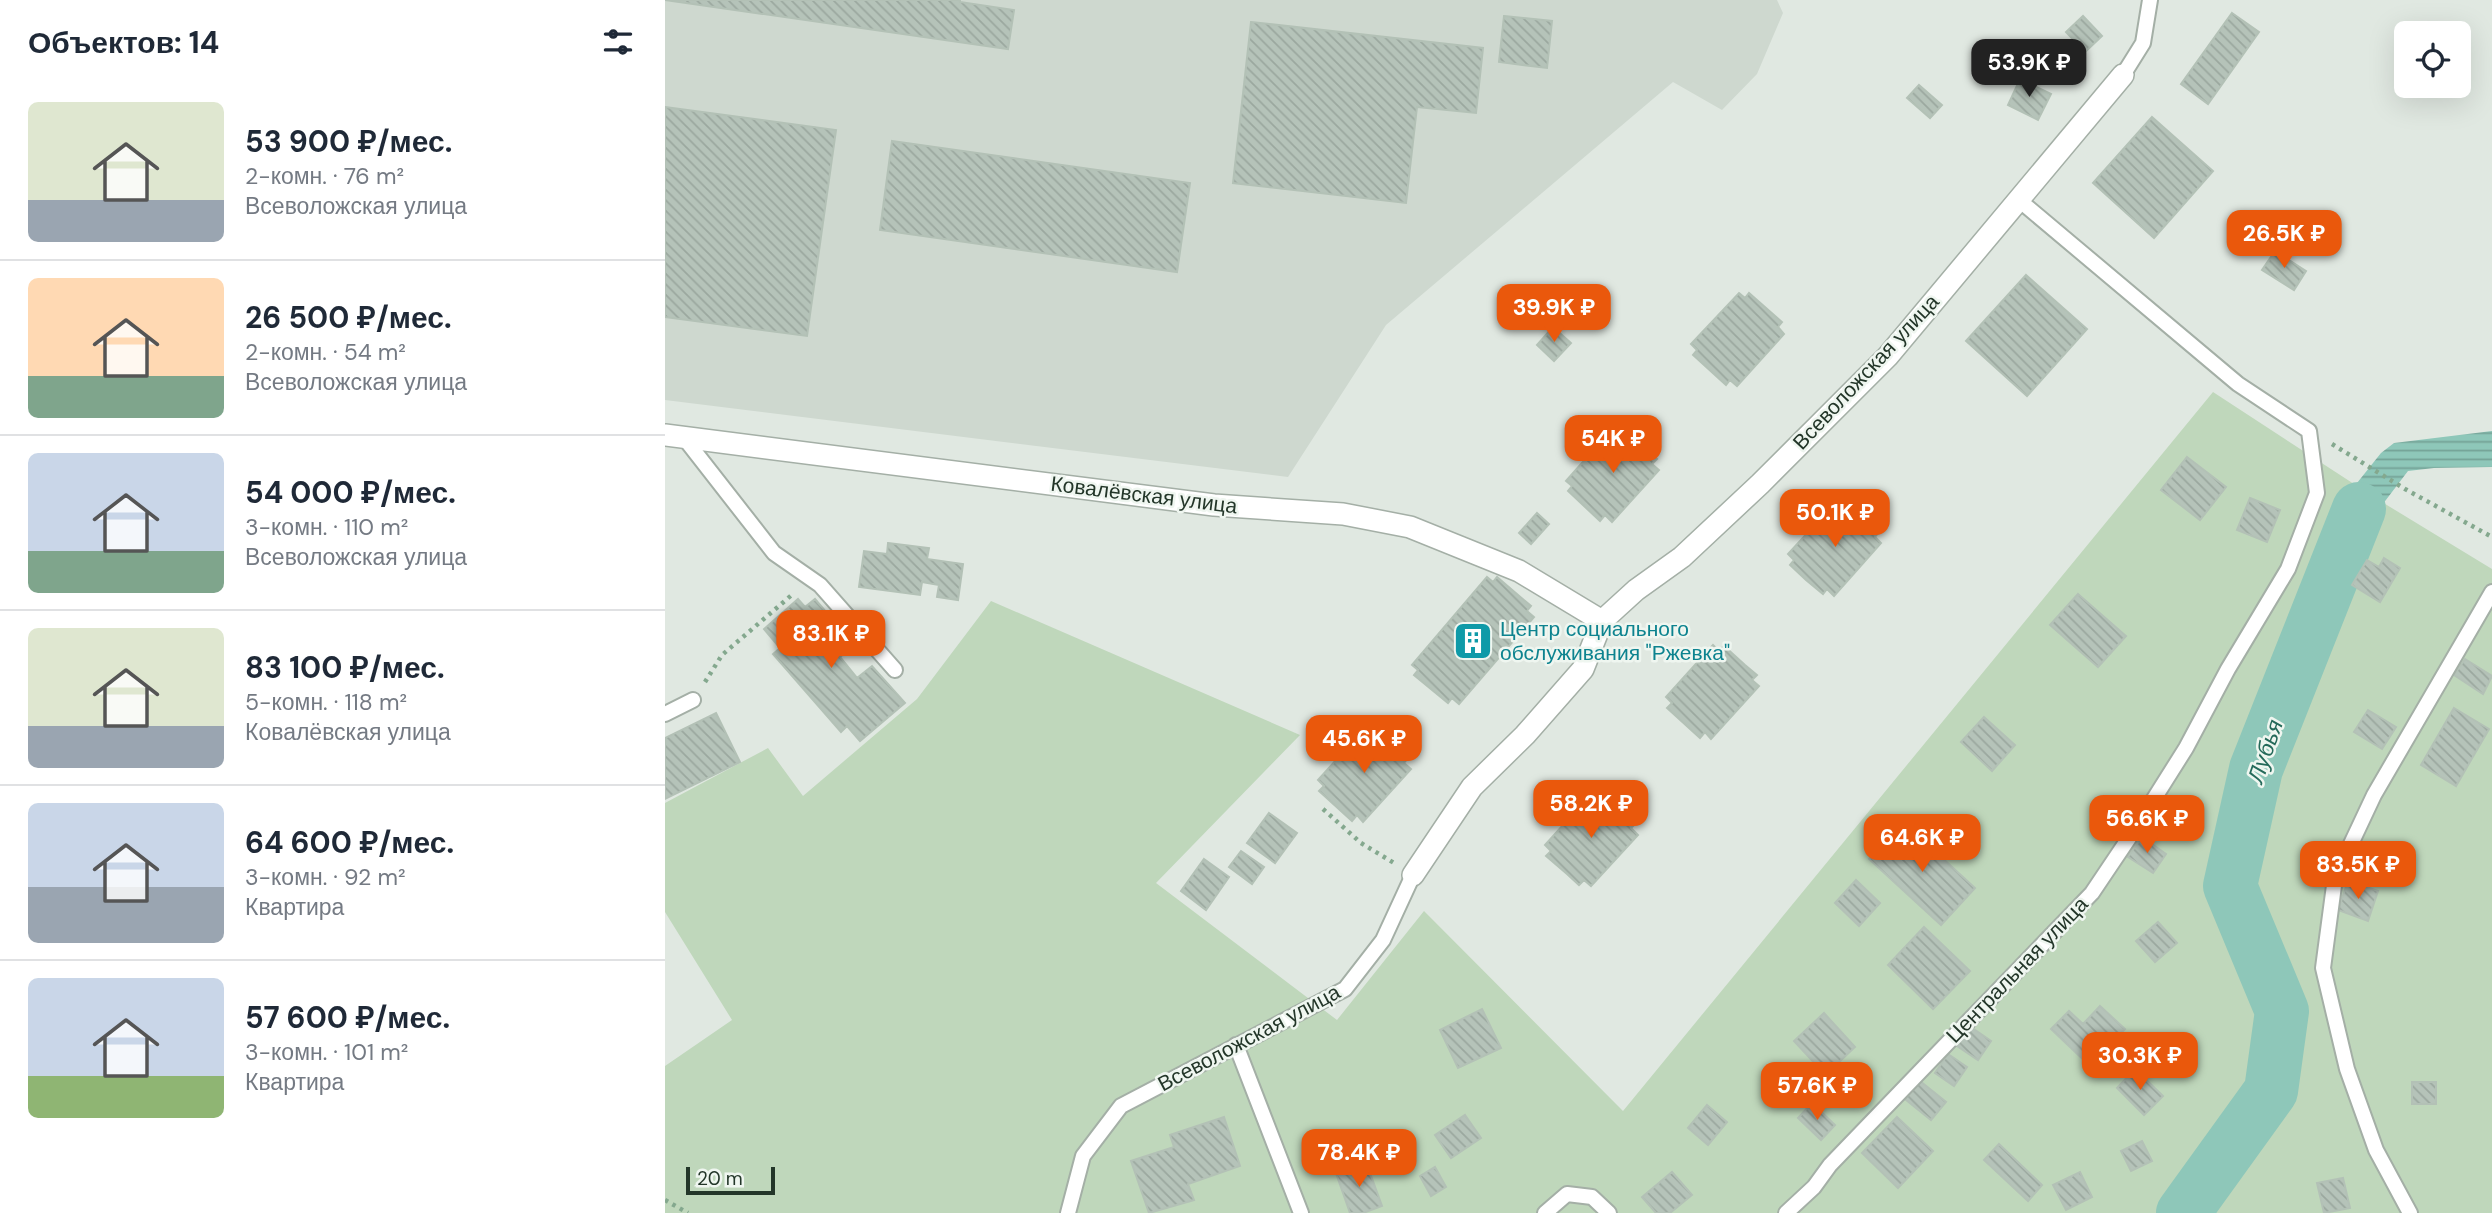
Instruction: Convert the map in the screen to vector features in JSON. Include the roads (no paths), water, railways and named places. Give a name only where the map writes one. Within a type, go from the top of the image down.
[{"type":"street","name":"Всеволожская улица","points":[[1413,876],[1472,787],[1525,735],[1583,669],[1602,621],[1636,590],[1682,557],[1760,484],[1888,356],[2123,75]]},
{"type":"street","name":"Ковалёвская улица","points":[[675,437],[1214,505],[1343,514],[1410,527],[1519,571],[1602,621]]},
{"type":"lane","points":[[2123,75],[2143,43],[2150,0]]},
{"type":"lane","name":"Центральная улица","points":[[1786,1213],[1814,1187],[1830,1165],[2092,893],[2186,748],[2228,668],[2288,569],[2317,493],[2309,431],[2238,384],[2019,200]]},
{"type":"lane","points":[[675,437],[775,553],[820,585],[895,670]]},
{"type":"lane","points":[[2410,1213],[2376,1150],[2351,1080],[2323,968],[2335,878],[2374,795],[2492,593]]},
{"type":"lane","points":[[665,714],[693,700]]},
{"type":"lane","name":"Всеволожская улица","points":[[1068,1213],[1083,1156],[1121,1106],[1345,989],[1383,940],[1413,876]]},
{"type":"lane","points":[[1236,1045],[1301,1213]]},
{"type":"lane","points":[[1545,1213],[1567,1194],[1592,1197],[1609,1213]]},
{"type":"waterway","name":"Лубья","points":[[2183,1213],[2271,1091],[2282,1011],[2230,886],[2256,769],[2359,509]]},
{"type":"place","name":"Центр социального обслуживания \"Ржевка\"","points":[[1473,641]]}]
